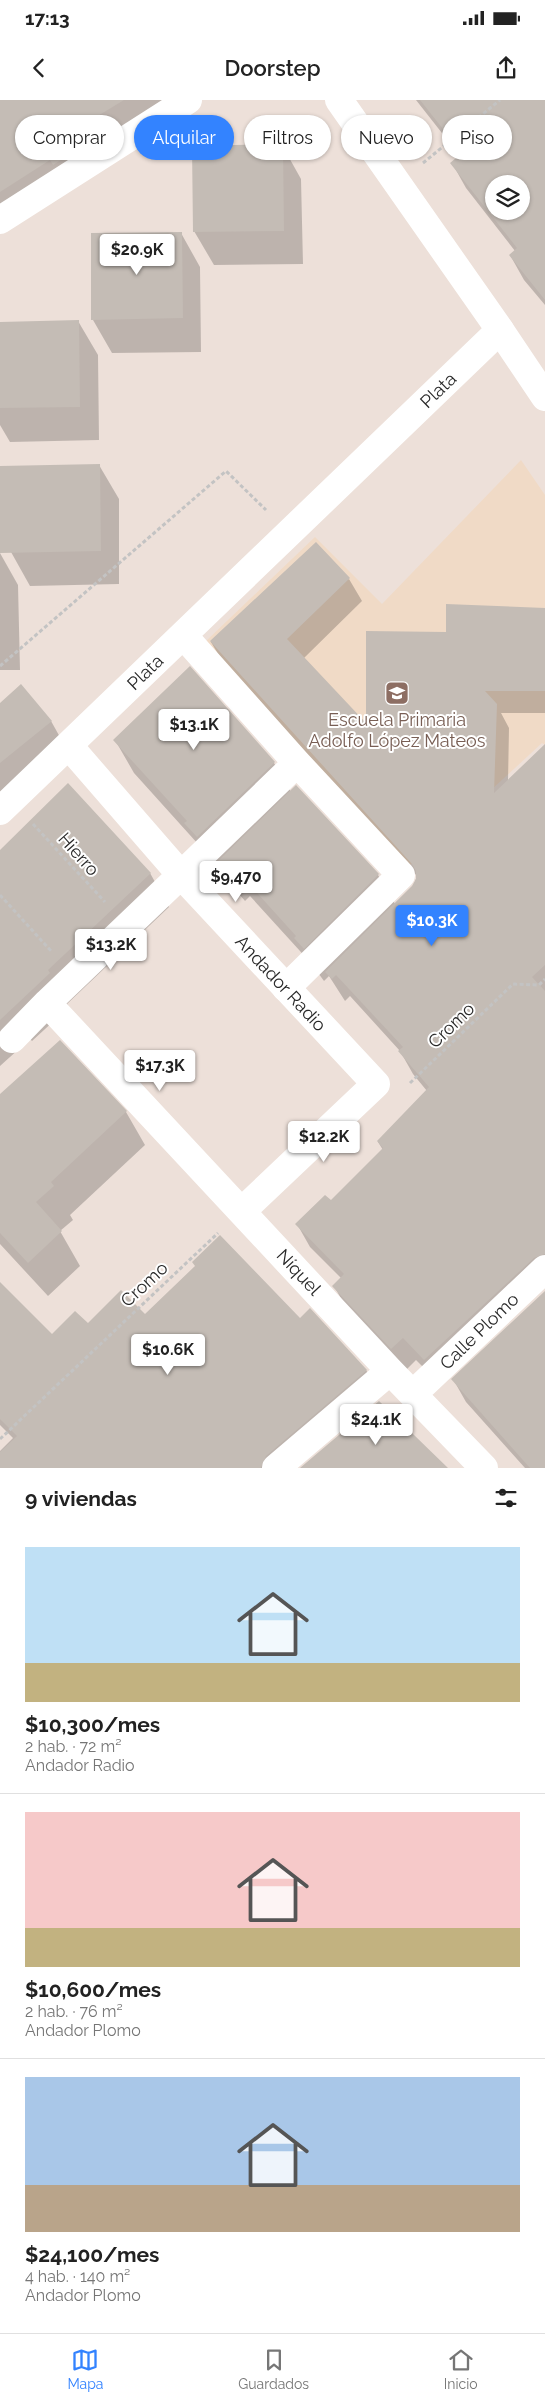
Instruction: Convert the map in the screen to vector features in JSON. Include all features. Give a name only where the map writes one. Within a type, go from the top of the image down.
[{"type":"street","points":[[0,220],[188,100]]},
{"type":"street","points":[[339,100],[545,397]]},
{"type":"street","name":"Plata","points":[[6,805],[500,330]]},
{"type":"street","points":[[183,636],[401,875],[286,988]]},
{"type":"street","name":"Andador Radio","points":[[69,746],[181,876],[376,1084]]},
{"type":"street","points":[[12,1039],[47,1003],[297,763]]},
{"type":"street","name":"Níquel","points":[[47,1003],[390,1371],[484,1468]]},
{"type":"street","points":[[242,1211],[376,1084]]},
{"type":"street","name":"Calle Plomo","points":[[413,1394],[545,1269]]},
{"type":"street","points":[[276,1468],[390,1371]]},
{"type":"path","points":[[397,184],[500,100]]},
{"type":"path","points":[[0,666],[226,471],[289,534]]},
{"type":"path","name":"Hierro","points":[[6,805],[127,927]]},
{"type":"path","points":[[0,894],[74,977]]},
{"type":"path","name":"Cromo","points":[[376,1084],[401,1091],[513,984],[539,985],[545,979]]},
{"type":"path","name":"Cromo","points":[[0,1439],[242,1211]]},
{"type":"shaded area","name":"Escuela Primaria Adolfo López Mateos","points":[[521,460],[545,495],[545,745],[542,743],[408,867],[204,643],[315,537],[382,604]]},
{"type":"building","points":[[0,100],[124,100],[99,115],[15,115],[15,160],[50,160],[0,192]]},
{"type":"building","points":[[420,100],[545,100],[545,300],[509,255],[517,248],[495,220],[530,220],[530,175],[485,175],[485,207],[450,163],[454,160],[512,160],[512,115],[442,115],[442,128]]},
{"type":"building","points":[[234,145],[244,145],[244,160],[283,160],[284,231],[193,232],[192,160],[234,160]]},
{"type":"building","points":[[50,160],[61,160],[53,165]]},
{"type":"building","points":[[182,232],[183,318],[91,320],[91,233]]},
{"type":"building","points":[[79,320],[80,407],[0,408],[0,322]]},
{"type":"building","points":[[100,464],[101,551],[0,553],[0,466]]},
{"type":"building","points":[[316,542],[350,578],[287,639],[366,723],[366,631],[446,632],[446,604],[545,608],[545,691],[485,691],[497,704],[494,793],[545,744],[545,965],[532,977],[545,991],[545,1254],[534,1258],[424,1360],[403,1338],[391,1349],[332,1286],[344,1274],[295,1224],[325,1195],[331,1200],[383,1148],[377,1141],[429,1087],[398,1051],[403,1047],[336,975],[332,979],[325,972],[412,886],[416,879],[416,871],[412,864],[210,641]]},
{"type":"building","points":[[190,666],[275,762],[197,837],[184,823],[187,821],[113,740]]},
{"type":"building","points":[[21,684],[52,721],[0,763],[0,703]]},
{"type":"building","points":[[68,783],[151,873],[48,970],[50,973],[0,1020],[0,850]]},
{"type":"building","points":[[296,785],[379,874],[304,949],[294,938],[296,936],[230,863],[225,868],[218,861]]},
{"type":"building","points":[[60,1040],[127,1111],[51,1182],[54,1186],[36,1202],[62,1231],[28,1263],[0,1233],[0,1094]]},
{"type":"building","points":[[220,1235],[300,1318],[310,1308],[367,1370],[266,1456],[261,1468],[0,1468],[0,1452],[17,1436],[0,1419],[0,1282],[52,1334],[75,1311],[88,1323],[121,1290],[145,1314],[195,1266],[192,1262]]},
{"type":"building","points":[[545,1291],[545,1468],[530,1468],[451,1379]]},
{"type":"building","points":[[379,1401],[448,1468],[300,1468]]},
{"type":"place","name":"Escuela Primaria Adolfo López Mateos","points":[[397,693]]}]
